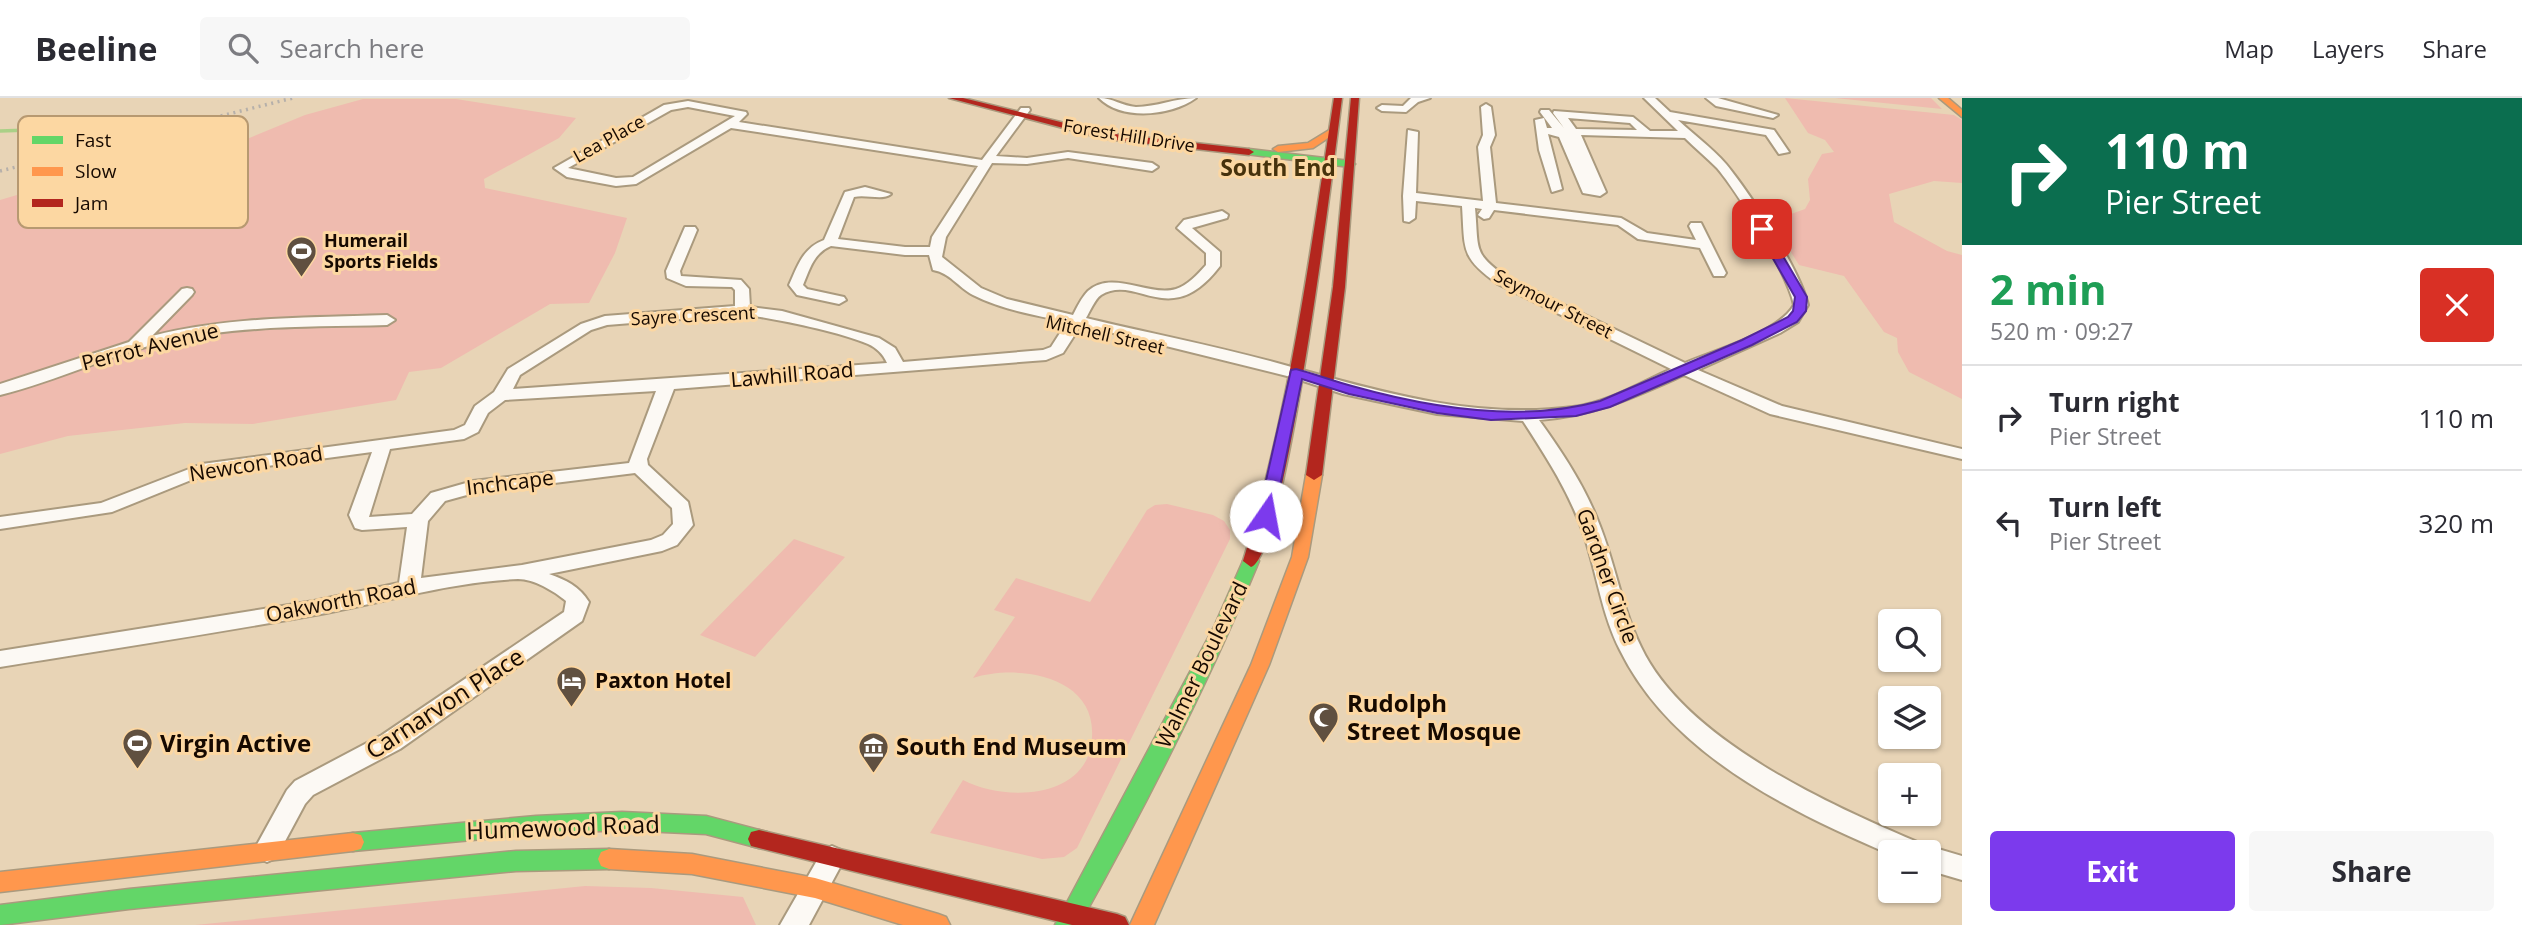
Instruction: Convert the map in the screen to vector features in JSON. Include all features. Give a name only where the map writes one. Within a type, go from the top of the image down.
[{"type":"main road","name":"Forest Hill Drive","points":[[954,98],[1025,106],[1125,139],[1350,161]]},
{"type":"main road","name":"Forest Hill Drive","points":[[981,98],[1025,106],[1122,132],[1278,149],[1327,158]]},
{"type":"main road","name":"Walmer Boulevard","points":[[1071,920],[1223,627],[1249,568],[1266,516],[1295,377],[1338,98]]},
{"type":"main road","points":[[1142,925],[1260,665],[1289,590],[1307,526],[1344,257],[1355,98]]},
{"type":"main road","points":[[1943,98],[1961,113]]},
{"type":"main road","points":[[1278,149],[1310,146],[1331,132]]},
{"type":"main road","name":"Humewood Road","points":[[0,882],[267,849],[536,825],[622,821],[706,825],[1071,920],[1118,925]]},
{"type":"main road","name":"Humewood Road","points":[[0,915],[157,896],[516,861],[606,859],[692,864],[815,888],[938,925]]},
{"type":"street","points":[[1104,98],[1111,103],[1149,110],[1191,98]]},
{"type":"street","points":[[1382,108],[1406,109],[1415,100],[1425,98]]},
{"type":"street","points":[[1648,98],[1703,138]]},
{"type":"street","points":[[1711,98],[1719,104],[1773,115]]},
{"type":"street","name":"Lea Place","points":[[688,104],[742,114],[729,124],[636,180],[616,182],[567,173],[560,168],[673,105],[688,104]]},
{"type":"street","points":[[839,300],[802,292],[796,285],[810,254],[817,247],[830,242],[936,254],[939,237],[1025,106]]},
{"type":"street","points":[[1678,106],[1764,120],[1772,124],[1770,132]]},
{"type":"street","points":[[1486,107],[1489,135],[1484,148],[1489,208]]},
{"type":"street","points":[[1556,189],[1542,131],[1541,114],[1567,131]]},
{"type":"street","points":[[1567,131],[1563,114],[1633,120],[1654,138],[1703,138]]},
{"type":"street","points":[[1668,115],[1770,132],[1783,152]]},
{"type":"street","points":[[1690,117],[1703,138]]},
{"type":"street","points":[[729,124],[987,161],[1027,161],[1068,155],[1152,167]]},
{"type":"street","points":[[1542,131],[1647,134]]},
{"type":"street","points":[[1409,218],[1412,132]]},
{"type":"street","name":"Mitchell Street","points":[[936,254],[939,272],[966,295],[997,308],[1437,409],[1528,416],[1576,412],[1605,404],[1785,325],[1793,319],[1801,305],[1797,288],[1744,198],[1703,138]]},
{"type":"street","points":[[830,242],[849,195],[865,191],[885,194]]},
{"type":"street","points":[[1409,196],[1469,210],[1489,208],[1621,222],[1643,236],[1705,245]]},
{"type":"street","name":"Seymour Street","points":[[1469,210],[1472,252],[1480,264],[1503,281],[1685,370]]},
{"type":"street","name":"Lawhill Road","points":[[501,395],[667,385],[1046,355],[1057,349],[1094,293],[1105,288],[1166,296],[1183,292],[1198,283],[1213,266],[1213,252],[1184,228],[1189,223],[1222,215]]},
{"type":"street","points":[[1696,226],[1719,273]]},
{"type":"street","points":[[690,230],[673,271],[674,278],[686,282],[736,283],[741,289],[743,310]]},
{"type":"street","points":[[132,348],[187,292]]},
{"type":"street","name":"Sayre Crescent","points":[[501,395],[514,372],[566,339],[598,323],[743,310],[782,316],[874,341],[889,351],[897,366]]},
{"type":"street","name":"Perrot Avenue","points":[[0,390],[132,348],[220,327],[387,320]]},
{"type":"street","points":[[1685,370],[1776,410],[1962,454]]},
{"type":"street","points":[[639,467],[640,452],[667,385]]},
{"type":"street","name":"Newcon Road","points":[[0,523],[105,508],[202,469],[465,432],[476,424],[485,405],[501,395]]},
{"type":"street","name":"Gardner Circle","points":[[1528,416],[1575,489],[1589,523],[1614,606],[1640,666],[1705,737],[1771,784],[1883,840]]},
{"type":"street","points":[[383,445],[360,520],[366,525],[418,520],[409,587]]},
{"type":"street","name":"Inchcape","points":[[418,520],[438,497],[462,488],[639,467]]},
{"type":"street","name":"Oakworth Road","points":[[0,659],[314,608],[383,595],[409,587],[522,572],[655,547],[678,533],[683,525],[681,506],[639,467]]},
{"type":"street","name":"Carnarvon Place","points":[[267,849],[296,797],[304,788],[391,742],[574,616],[578,601],[575,596],[557,584],[522,572]]},
{"type":"street","points":[[794,925],[832,858]]},
{"type":"street","points":[[1941,862],[1962,868]]},
{"type":"shaded area","points":[[1785,98],[1954,115],[1962,120],[1962,183],[1934,181],[1889,194],[1894,222],[1947,251],[1962,255],[1962,399],[1909,372],[1898,352],[1897,338],[1884,332],[1844,276],[1799,265],[1769,217],[1780,218],[1805,209],[1810,200],[1808,179],[1822,154],[1834,152],[1825,140],[1808,133]]},
{"type":"shaded area","points":[[1835,98],[1931,98],[1942,109]]},
{"type":"shaded area","name":"Humerail Sports Fields","points":[[363,99],[456,99],[576,118],[559,138],[484,179],[485,188],[627,218],[615,253],[589,303],[550,304],[441,368],[409,372],[396,400],[253,424],[185,423],[68,436],[0,454],[0,200],[18,195],[18,228],[248,228],[248,139],[305,115]]},
{"type":"shaded area","points":[[1167,504],[1213,515],[1224,521],[1230,530],[1230,539],[1077,848],[1064,857],[1042,859],[930,833],[963,780],[1000,791],[1021,793],[1042,790],[1061,784],[1076,773],[1087,758],[1092,737],[1090,716],[1081,700],[1068,687],[1031,674],[991,674],[973,678],[1015,617],[994,610],[1016,578],[1090,602],[1147,510],[1155,505]]},
{"type":"shaded area","points":[[794,539],[845,557],[755,657],[700,635]]},
{"type":"shaded area","points":[[585,886],[651,888],[743,897],[756,925],[195,925]]},
{"type":"waterway","points":[[0,131],[18,130]]},
{"type":"railway","points":[[221,116],[293,98]]},
{"type":"railway","points":[[0,171],[18,167]]},
{"type":"traffic: fast","points":[[1249,152],[1350,164]]},
{"type":"traffic: fast","points":[[1067,925],[1100,867],[1223,627],[1251,561]]},
{"type":"traffic: fast","points":[[353,842],[536,825],[622,821],[706,825],[759,839]]},
{"type":"traffic: fast","points":[[0,915],[129,899],[516,861],[609,859]]},
{"type":"traffic: slow","points":[[1943,98],[1962,114]]},
{"type":"traffic: slow","points":[[1278,149],[1310,146],[1331,132]]},
{"type":"traffic: slow","points":[[1142,925],[1260,665],[1300,557],[1314,475]]},
{"type":"traffic: slow","points":[[0,882],[353,842]]},
{"type":"traffic: slow","points":[[609,859],[692,864],[815,888],[938,925]]},
{"type":"traffic: jam","points":[[953,98],[1105,136],[1249,152]]},
{"type":"traffic: jam","points":[[1251,561],[1268,505],[1294,391],[1338,98]]},
{"type":"traffic: jam","points":[[1314,475],[1339,287],[1355,98]]},
{"type":"traffic: jam","points":[[759,839],[1074,915]]},
{"type":"traffic: jam","points":[[1074,915],[1117,925]]},
{"type":"place","name":"Humerail Sports Fields","points":[[301,278]]},
{"type":"place","name":"Paxton Hotel","points":[[572,708]]},
{"type":"place","name":"Rudolph Street Mosque","points":[[1324,745]]},
{"type":"place","name":"Virgin Active","points":[[137,771]]},
{"type":"place","name":"South End Museum","points":[[873,774]]},
{"type":"district","name":"South End","points":[[1278,168]]},
{"type":"route","points":[[1266,516],[1296,373],[1349,390],[1437,409],[1491,415],[1528,416],[1576,412],[1605,404],[1785,325],[1793,319],[1799,311],[1801,297],[1762,229]]}]
